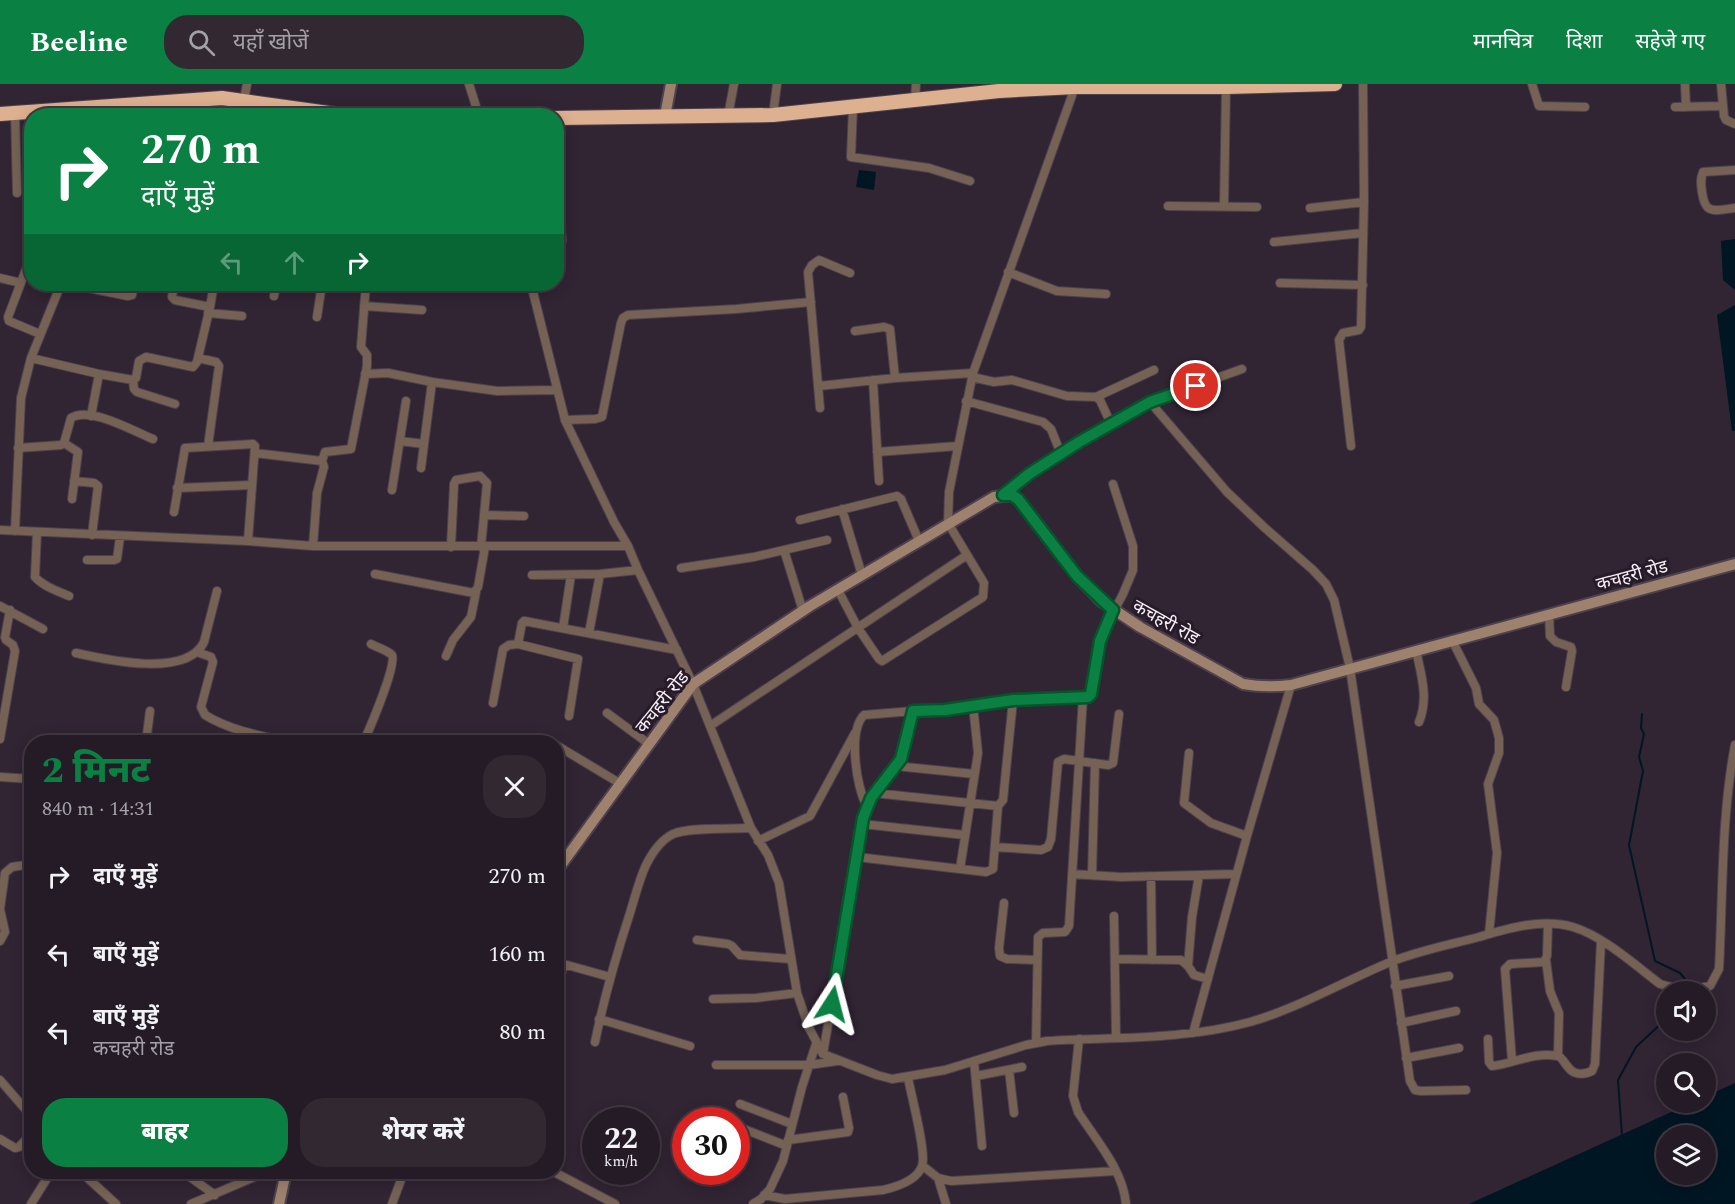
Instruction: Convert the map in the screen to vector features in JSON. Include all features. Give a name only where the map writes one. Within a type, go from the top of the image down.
[{"type":"highway","points":[[564,118],[773,115],[915,100],[999,88],[1335,84]]},
{"type":"highway","points":[[128,108],[195,99],[222,98],[296,108]]},
{"type":"highway","points":[[0,114],[24,113]]},
{"type":"main road","points":[[664,116],[671,84]]},
{"type":"main road","name":"कचहरी रोड","points":[[564,861],[693,684],[803,611],[993,497],[1012,495],[1018,499],[1077,576],[1113,610],[1243,684],[1272,687],[1292,685],[1735,564]]},
{"type":"main road","points":[[279,1204],[284,1179]]},
{"type":"street","points":[[244,100],[247,84]]},
{"type":"street","points":[[469,84],[476,108]]},
{"type":"street","points":[[728,116],[734,84]]},
{"type":"street","points":[[773,115],[777,84]]},
{"type":"street","points":[[915,100],[916,84]]},
{"type":"street","points":[[1351,446],[1339,340],[1343,333],[1359,330],[1361,327],[1364,202],[1363,84]]},
{"type":"street","points":[[1532,84],[1539,105],[1586,107]]},
{"type":"street","points":[[1685,84],[1686,107]]},
{"type":"street","points":[[1721,84],[1726,120],[1735,124]]},
{"type":"street","points":[[838,590],[858,628],[882,661],[983,597],[984,583],[948,523],[949,492],[973,375],[1075,87]]},
{"type":"street","points":[[1224,206],[1226,87]]},
{"type":"street","points":[[195,99],[196,108]]},
{"type":"street","points":[[1675,107],[1723,105]]},
{"type":"street","points":[[853,106],[851,157],[929,168],[970,181]]},
{"type":"street","points":[[15,113],[17,193]]},
{"type":"street","points":[[1735,170],[1703,172],[1701,179],[1704,205],[1707,209],[1735,208]]},
{"type":"street","points":[[1310,208],[1364,202]]},
{"type":"street","points":[[1168,206],[1257,207]]},
{"type":"street","points":[[1274,242],[1363,233]]},
{"type":"street","points":[[819,408],[808,272],[819,260],[850,273]]},
{"type":"street","points":[[1008,272],[1057,291],[1106,294]]},
{"type":"street","points":[[24,275],[8,317],[9,321],[40,334]]},
{"type":"street","points":[[0,278],[21,283]]},
{"type":"street","points":[[1280,283],[1363,285]]},
{"type":"street","points":[[15,531],[21,398],[30,358],[58,291]]},
{"type":"street","points":[[103,291],[128,296],[132,295],[133,291]]},
{"type":"street","points":[[173,291],[172,297],[175,300],[209,310],[242,316]]},
{"type":"street","points":[[175,404],[137,392],[133,388],[139,361],[146,357],[193,367],[198,358],[213,291]]},
{"type":"street","points":[[274,296],[275,291]]},
{"type":"street","points":[[317,316],[321,291]]},
{"type":"street","points":[[313,546],[317,493],[324,467],[322,461],[325,452],[351,449],[368,357],[361,347],[365,291]]},
{"type":"street","points":[[533,291],[565,420],[693,684],[751,828],[768,855],[779,883],[790,959],[803,1013],[816,1044],[823,1054],[837,1061],[892,1079],[908,1078],[945,1070],[1035,1043],[1193,1034],[1223,1029],[1281,1011],[1392,962],[1513,927],[1548,924],[1574,927],[1601,941],[1660,984],[1699,989],[1710,986],[1719,969],[1727,812],[1735,745]]},
{"type":"street","points":[[565,420],[602,417],[621,322],[628,315],[811,302]]},
{"type":"street","points":[[364,306],[422,310]]},
{"type":"street","points":[[855,331],[884,327],[890,329],[895,378]]},
{"type":"street","points":[[30,358],[133,380]]},
{"type":"street","points":[[198,358],[216,362],[219,366],[208,446]]},
{"type":"street","points":[[1003,495],[1017,482],[1061,454],[1150,402],[1242,369]]},
{"type":"street","points":[[819,386],[895,378],[973,375],[994,381],[1012,380],[1067,396],[1096,397],[1154,370]]},
{"type":"street","points":[[366,374],[388,373],[497,391],[557,390]]},
{"type":"street","points":[[91,416],[99,374]]},
{"type":"street","points":[[873,380],[879,482]]},
{"type":"street","points":[[420,468],[432,382]]},
{"type":"street","points":[[1096,397],[1100,400],[1112,424]]},
{"type":"street","points":[[392,490],[406,401]]},
{"type":"street","points":[[966,401],[1043,422],[1050,429],[1061,454]]},
{"type":"street","points":[[1150,402],[1178,438],[1227,492],[1326,584],[1334,600],[1350,668],[1410,1081],[1416,1090],[1466,1090]]},
{"type":"street","points":[[64,443],[71,418],[80,414],[110,421],[153,439]]},
{"type":"street","points":[[400,441],[424,444]]},
{"type":"street","points":[[18,448],[64,443]]},
{"type":"street","points":[[64,443],[78,452],[72,499]]},
{"type":"street","points":[[174,512],[184,448],[254,444],[248,541]]},
{"type":"street","points":[[877,452],[958,446]]},
{"type":"street","points":[[255,453],[322,461]]},
{"type":"street","points":[[446,656],[453,640],[471,617],[476,592],[483,547],[485,479],[480,476],[456,480],[454,484],[451,547]]},
{"type":"street","points":[[74,481],[94,483],[98,486],[92,535]]},
{"type":"street","points":[[867,806],[858,785],[855,744],[860,719],[864,715],[945,710],[1013,700],[1083,697],[1091,694],[1100,641],[1129,581],[1134,558],[1130,534],[1113,484]]},
{"type":"street","points":[[177,488],[252,485]]},
{"type":"street","points":[[800,520],[897,496],[901,499],[919,540]]},
{"type":"street","points":[[842,509],[862,575]]},
{"type":"street","points":[[484,515],[524,516]]},
{"type":"street","points":[[0,530],[313,546],[628,546]]},
{"type":"street","points":[[37,532],[35,577],[38,581],[69,596]]},
{"type":"street","points":[[87,560],[117,559],[120,537]]},
{"type":"street","points":[[681,568],[754,557],[826,540]]},
{"type":"street","points":[[784,550],[803,611]]},
{"type":"street","points":[[710,726],[967,555]]},
{"type":"street","points":[[532,575],[600,574],[638,570]]},
{"type":"street","points":[[375,574],[476,592]]},
{"type":"street","points":[[589,633],[600,574]]},
{"type":"street","points":[[563,628],[571,575]]},
{"type":"street","points":[[76,654],[151,664],[188,658],[197,652],[204,642],[217,591]]},
{"type":"street","points":[[0,606],[43,629]]},
{"type":"street","points":[[0,739],[15,651],[13,645],[5,637],[10,610]]},
{"type":"street","points":[[1550,614],[1550,636],[1556,642],[1571,647],[1572,651],[1566,687]]},
{"type":"street","points":[[518,644],[524,621],[677,650]]},
{"type":"street","points":[[1452,640],[1476,688],[1479,704],[1494,720],[1499,738],[1498,753],[1488,784],[1497,853],[1490,934]]},
{"type":"street","points":[[366,735],[391,672],[393,658],[392,655],[371,644]]},
{"type":"street","points":[[493,703],[504,649],[509,645],[518,644],[578,659],[569,716]]},
{"type":"street","points":[[1416,650],[1424,692],[1419,722]]},
{"type":"street","points":[[197,652],[211,657],[213,662],[201,707],[204,714],[244,731],[260,735]]},
{"type":"street","points":[[1193,1034],[1246,836],[1292,685]]},
{"type":"street","points":[[1035,1043],[1037,942],[1040,935],[1068,930],[1083,697]]},
{"type":"street","points":[[857,857],[960,869],[990,871],[993,869],[998,806],[1003,800],[1013,700]]},
{"type":"street","points":[[960,869],[978,746],[973,705]]},
{"type":"street","points":[[147,735],[150,711]]},
{"type":"street","points":[[823,1054],[862,824],[867,806],[874,793],[896,766],[903,752],[913,711]]},
{"type":"street","points":[[607,713],[650,744]]},
{"type":"street","points":[[995,847],[1041,850],[1048,847],[1051,839],[1058,762],[1064,759],[1111,765],[1114,760],[1119,714]]},
{"type":"street","points":[[758,841],[810,816],[857,730]]},
{"type":"street","points":[[564,749],[621,784]]},
{"type":"street","points":[[1189,753],[1184,803],[1211,823],[1246,836]]},
{"type":"street","points":[[1092,876],[1095,763]]},
{"type":"street","points":[[896,766],[974,774]]},
{"type":"street","points":[[0,777],[24,778]]},
{"type":"street","points":[[874,793],[998,806]]},
{"type":"street","points":[[862,824],[965,835]]},
{"type":"street","points":[[595,1042],[610,977],[646,866],[663,840],[686,831],[751,828]]},
{"type":"street","points":[[0,941],[5,932],[0,909],[3,872],[12,867],[24,865]]},
{"type":"street","points":[[1072,874],[1151,877],[1236,874]]},
{"type":"street","points":[[1188,966],[1192,917],[1199,875]]},
{"type":"street","points":[[1151,877],[1152,960]]},
{"type":"street","points":[[1004,903],[1000,956],[1007,959],[1037,960]]},
{"type":"street","points":[[1114,916],[1116,1037]]},
{"type":"street","points":[[1548,924],[1546,960],[1550,991],[1559,1013],[1558,1056]]},
{"type":"street","points":[[697,940],[732,946],[740,956],[790,959]]},
{"type":"street","points":[[1488,1039],[1490,1065],[1495,1066],[1530,1057],[1558,1056],[1563,1058],[1571,1071],[1589,1072],[1594,1068],[1601,941]]},
{"type":"street","points":[[1115,959],[1181,960],[1194,975],[1208,979]]},
{"type":"street","points":[[1512,1061],[1505,969],[1510,964],[1541,963],[1546,960]]},
{"type":"street","points":[[564,966],[567,965],[610,977]]},
{"type":"street","points":[[1395,986],[1449,976]]},
{"type":"street","points":[[713,999],[756,998],[797,993]]},
{"type":"street","points":[[1401,1023],[1456,1011]]},
{"type":"street","points":[[600,1019],[690,1046]]},
{"type":"street","points":[[1079,1039],[1074,1103],[1116,1172],[1126,1204]]},
{"type":"street","points":[[755,1203],[770,1189],[783,1161],[816,1044]]},
{"type":"street","points":[[1406,1058],[1459,1048]]},
{"type":"street","points":[[716,1065],[809,1065],[837,1061]]},
{"type":"street","points":[[974,1061],[982,1146]]},
{"type":"street","points":[[976,1076],[1022,1067]]},
{"type":"street","points":[[1009,1070],[1014,1113]]},
{"type":"street","points":[[764,1196],[777,1201],[814,1198],[895,1187],[912,1178],[923,1166],[924,1158],[908,1078]]},
{"type":"street","points":[[0,1080],[24,1108]]},
{"type":"street","points":[[750,1131],[787,1143],[848,1132],[843,1097]]},
{"type":"street","points":[[740,1104],[792,1124]]},
{"type":"street","points":[[0,1139],[13,1147],[19,1147],[24,1142]]},
{"type":"street","points":[[923,1166],[938,1178],[951,1181],[1116,1172]]},
{"type":"street","points":[[564,1177],[615,1204]]},
{"type":"street","points":[[938,1178],[946,1204]]},
{"type":"street","points":[[31,1204],[47,1179]]},
{"type":"street","points":[[89,1179],[116,1204]]},
{"type":"street","points":[[193,1179],[215,1195]]},
{"type":"street","points":[[191,1204],[250,1179]]},
{"type":"street","points":[[392,1204],[401,1179]]},
{"type":"water","points":[[859,170],[876,172],[874,190],[856,187]]},
{"type":"water","points":[[1735,239],[1735,290],[1723,280],[1721,241]]},
{"type":"water","points":[[1735,305],[1735,431],[1732,431],[1717,315]]},
{"type":"water","points":[[1735,1083],[1735,1204],[1469,1204],[1669,1113],[1716,1113],[1716,1092]]},
{"type":"waterway","points":[[1642,714],[1641,728],[1644,734],[1639,757],[1643,771],[1629,845],[1655,961],[1680,973],[1684,981]]},
{"type":"waterway","points":[[1622,1136],[1618,1080],[1636,1047],[1656,1028]]},
{"type":"route","points":[[832,1004],[863,818],[871,798],[901,759],[913,711],[938,711],[1013,700],[1088,697],[1091,694],[1100,641],[1113,610],[1077,576],[1018,499],[1012,495],[1003,495],[1017,482],[1079,442],[1150,402],[1196,386]]}]
